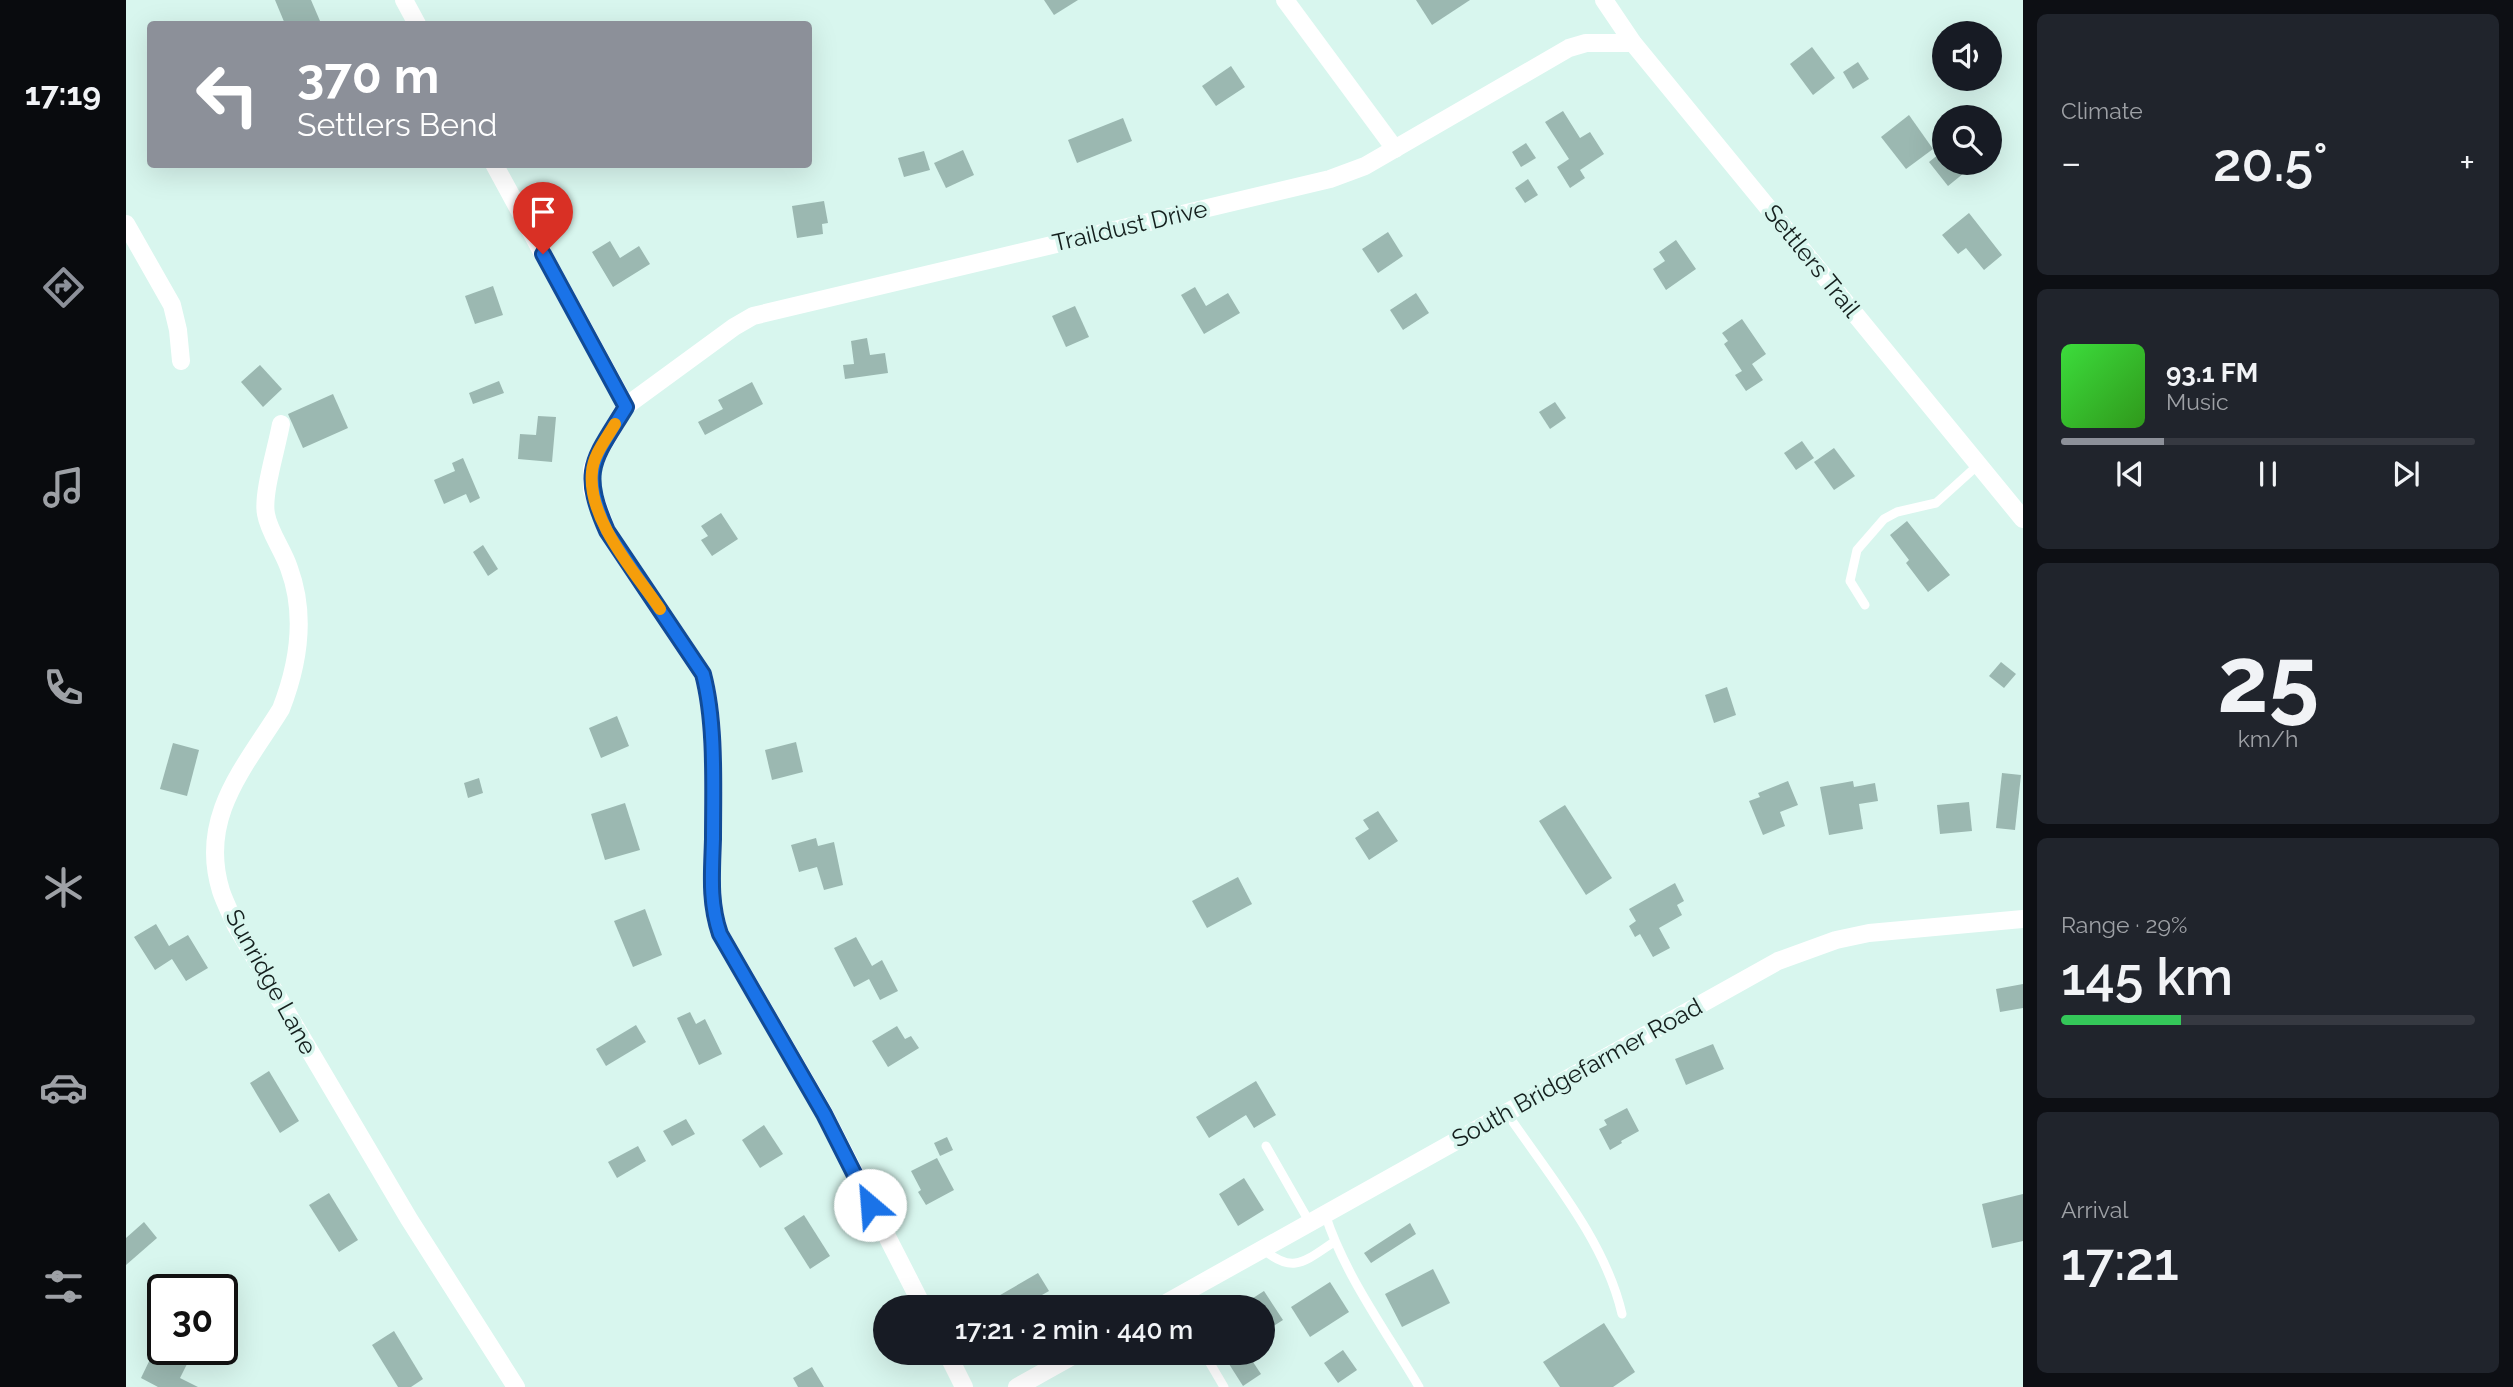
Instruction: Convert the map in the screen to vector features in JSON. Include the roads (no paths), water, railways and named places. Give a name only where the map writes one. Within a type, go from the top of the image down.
[{"type":"street","points":[[404,0],[415,21]]},
{"type":"street","points":[[1285,0],[1395,149]]},
{"type":"street","name":"Settlers Trail","points":[[1604,0],[1633,43],[2023,519]]},
{"type":"street","name":"Traildust Drive","points":[[626,407],[734,327],[753,316],[1329,179],[1365,166],[1577,45],[1633,43]]},
{"type":"street","points":[[496,168],[626,407],[599,452],[592,470],[592,490],[607,531],[703,674],[710,701],[713,843],[710,881],[713,913],[720,934],[824,1114],[917,1295]]},
{"type":"street","points":[[126,224],[172,305],[181,361]]},
{"type":"street","name":"Sunridge Lane","points":[[281,424],[265,495],[266,515],[289,566],[299,597],[300,632],[288,692],[281,709],[224,802],[216,826],[215,857],[221,890],[236,926],[368,1148],[516,1387]]},
{"type":"street","name":"South Bridgefarmer Road","points":[[1187,1295],[1263,1249],[1753,974],[1805,950],[1869,933],[2023,919]]},
{"type":"street","points":[[953,1365],[964,1387]]},
{"type":"street","points":[[1017,1387],[1056,1365]]},
{"type":"lane","points":[[1865,605],[1850,581],[1857,550],[1870,533],[1884,519],[1897,512],[1936,503],[1978,465]]},
{"type":"lane","points":[[1506,1112],[1585,1228],[1605,1263],[1622,1314]]},
{"type":"lane","points":[[1266,1146],[1334,1242],[1419,1387]]},
{"type":"lane","points":[[1263,1249],[1276,1260],[1292,1265],[1307,1260],[1334,1242]]},
{"type":"lane","points":[[1211,1365],[1224,1387]]}]
